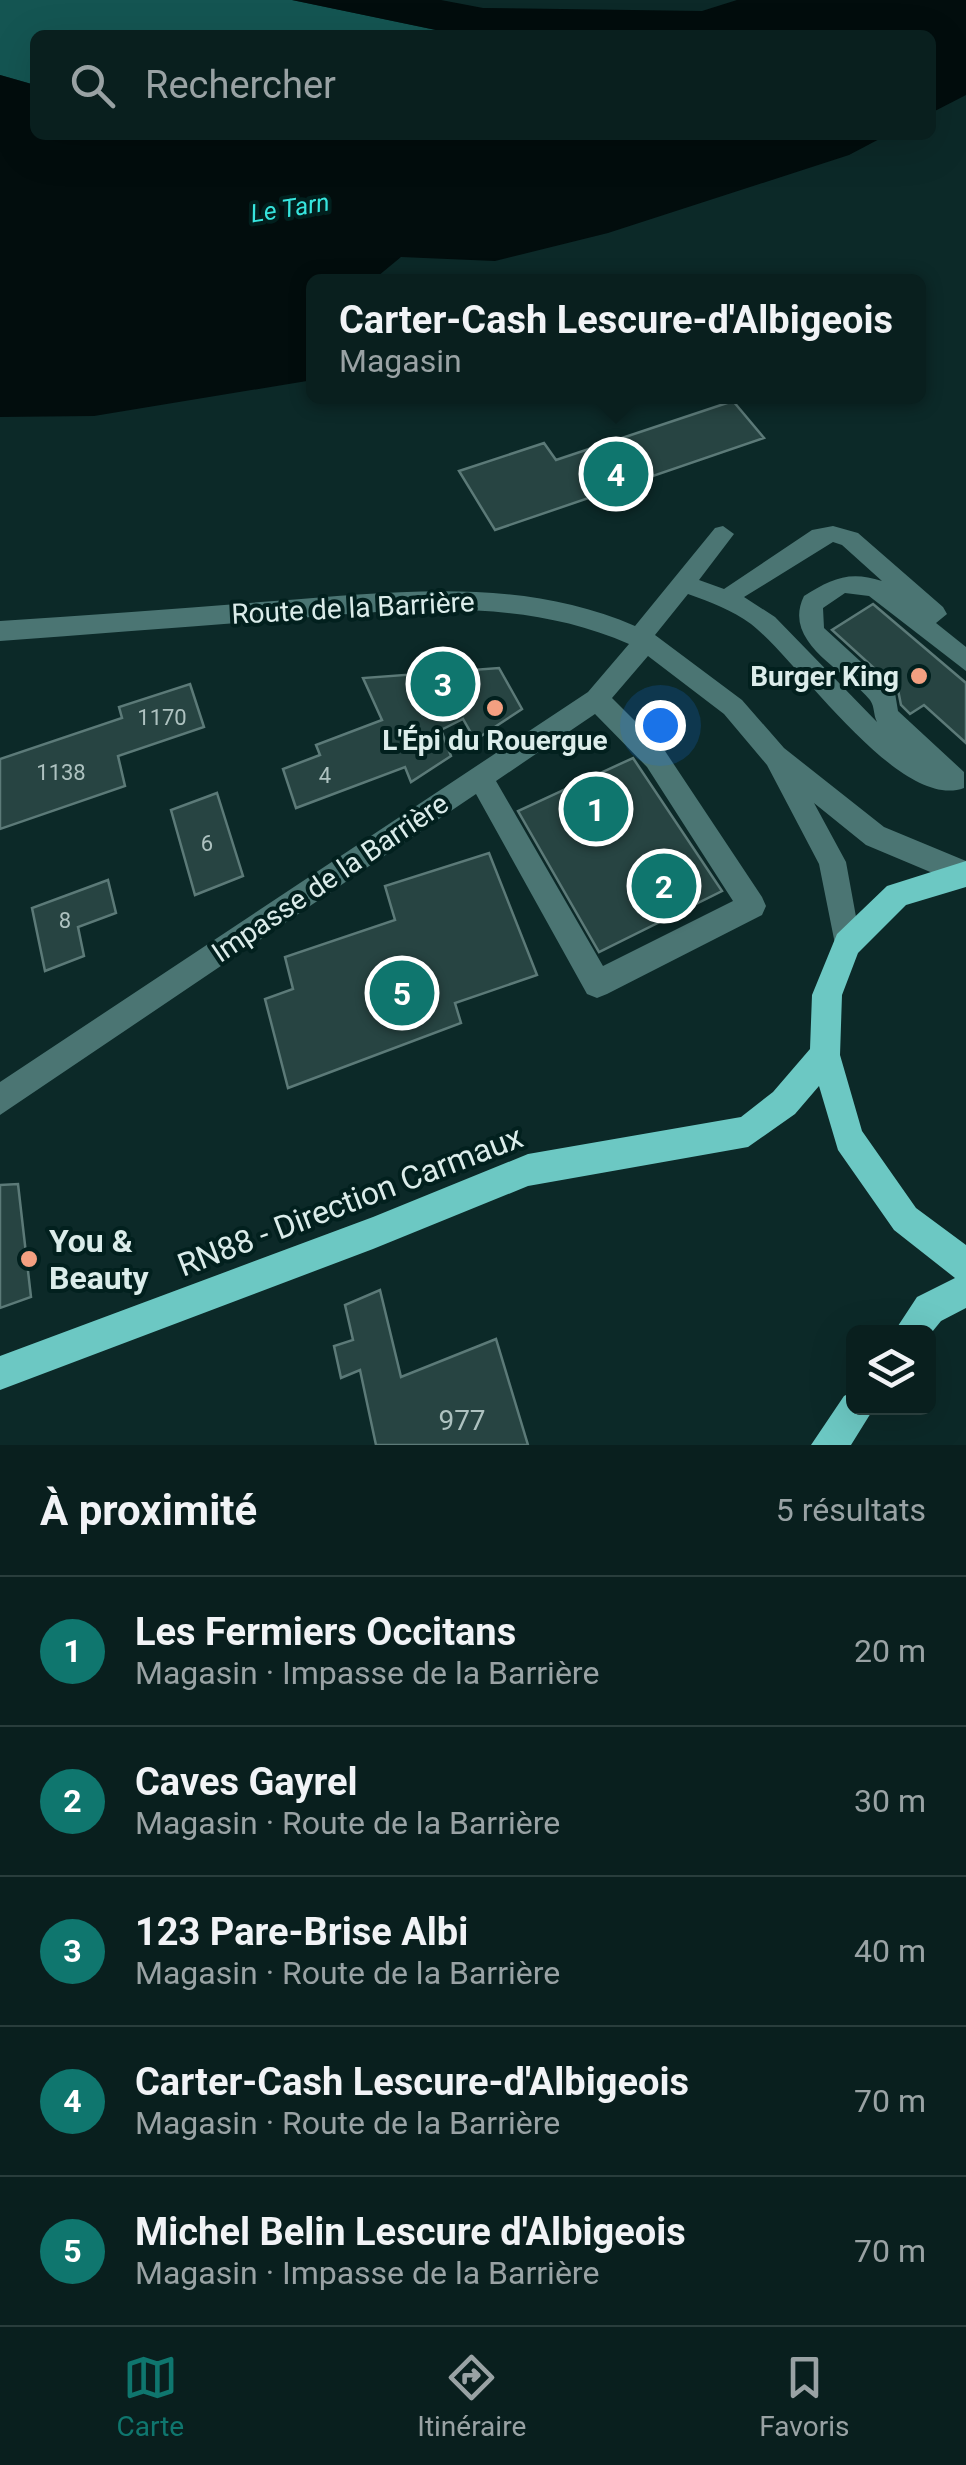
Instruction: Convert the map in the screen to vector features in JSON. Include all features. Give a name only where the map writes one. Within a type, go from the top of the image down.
[{"type":"main road","points":[[966,874],[897,895],[848,944],[827,995],[825,1055],[849,1139],[905,1219],[966,1266]]},
{"type":"main road","name":"RN88 - Direction Carmaux","points":[[0,1373],[373,1233],[528,1170],[748,1131],[784,1103],[825,1055]]},
{"type":"main road","points":[[916,1325],[929,1309],[966,1290]]},
{"type":"main road","points":[[829,1445],[851,1415]]},
{"type":"street","name":"Impasse de la Barrière","points":[[0,1100],[597,699],[723,534]]},
{"type":"street","points":[[730,599],[736,590],[820,536],[833,534],[850,539],[966,640]]},
{"type":"street","points":[[684,584],[730,599],[766,622],[821,682],[906,762],[936,778],[961,780]]},
{"type":"street","points":[[961,780],[886,715],[886,700],[814,633],[809,618],[812,604],[842,584],[874,587],[966,661]]},
{"type":"street","name":"Route de la Barrière","points":[[0,631],[446,598],[529,604],[600,621],[642,640],[733,707],[775,756],[875,836],[966,874]]},
{"type":"street","points":[[480,778],[597,984],[752,906],[656,759],[597,699]]},
{"type":"street","name":"Route de la Barrière","points":[[775,756],[832,862],[848,944]]},
{"type":"shaded area","points":[[0,0],[292,0],[436,30],[30,30],[30,84],[0,75]]},
{"type":"water","points":[[292,0],[441,0],[483,8],[702,11],[737,0],[966,0],[966,95],[936,110],[936,30],[436,30]]},
{"type":"water","name":"Le Tarn","points":[[0,75],[30,84],[30,140],[878,140],[849,155],[608,233],[495,261],[401,257],[380,274],[306,274],[306,381],[94,416],[0,417]]},
{"type":"building","points":[[724,404],[736,404],[764,438],[495,530],[459,471],[544,443],[556,460]]},
{"type":"building","points":[[873,604],[966,683],[966,743],[924,705],[910,714],[901,705],[898,690],[832,630]]},
{"type":"building","points":[[499,668],[522,709],[475,740],[463,719],[441,730],[451,756],[411,782],[405,767],[296,808],[283,769],[320,755],[316,745],[382,720],[363,678]]},
{"type":"building","points":[[190,684],[204,727],[118,756],[125,786],[0,829],[0,759],[122,718],[119,707]]},
{"type":"building","points":[[633,758],[722,891],[599,952],[518,811]]},
{"type":"building","points":[[217,793],[243,876],[195,895],[171,810]]},
{"type":"building","points":[[489,853],[537,975],[455,1003],[461,1023],[288,1088],[265,999],[293,989],[285,957],[395,920],[385,886]]},
{"type":"building","points":[[108,880],[116,913],[78,927],[84,956],[45,971],[32,908]]},
{"type":"building","points":[[18,1184],[31,1297],[0,1308],[0,1185]]},
{"type":"building","points":[[380,1290],[401,1377],[496,1339],[528,1445],[376,1445],[360,1370],[341,1378],[334,1346],[353,1340],[345,1305]]},
{"type":"place","name":"Carter-Cash Lescure-d'Albigeois","points":[[616,474]]},
{"type":"place","name":"Burger King","points":[[919,676]]},
{"type":"place","name":"123 Pare-Brise Albi","points":[[443,684]]},
{"type":"place","name":"L'Épi du Rouergue","points":[[495,708]]},
{"type":"place","name":"Les Fermiers Occitans","points":[[596,809]]},
{"type":"place","name":"Caves Gayrel","points":[[664,886]]},
{"type":"place","name":"Michel Belin Lescure d'Albigeois","points":[[402,993]]},
{"type":"place","name":"You & Beauty","points":[[29,1259]]}]
